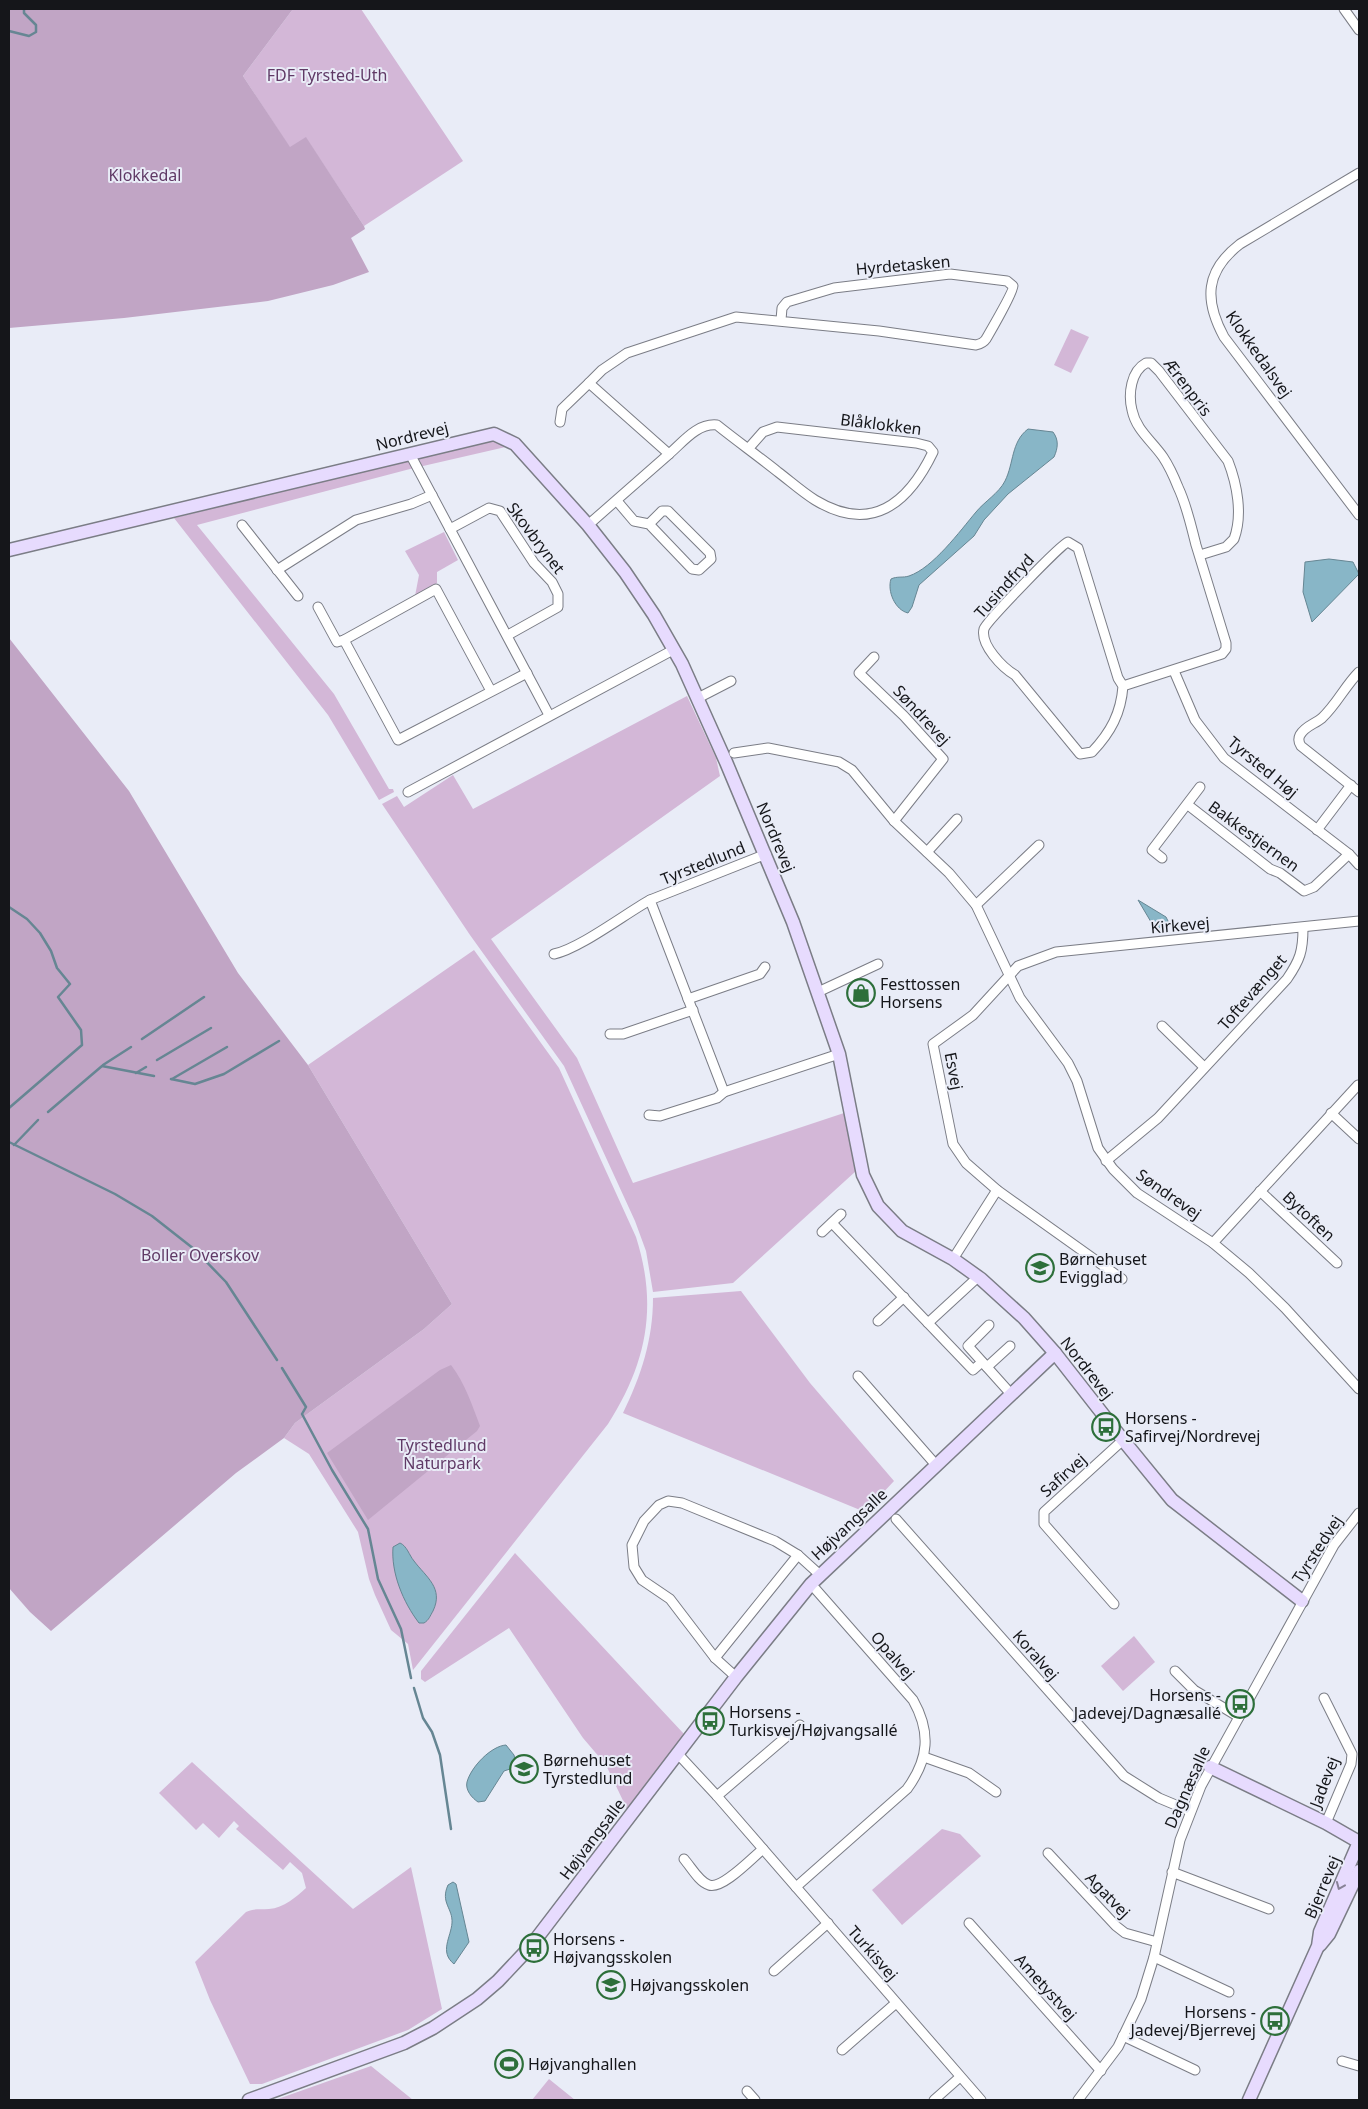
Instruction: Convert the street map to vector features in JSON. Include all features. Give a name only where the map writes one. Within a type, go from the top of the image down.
[{"type":"street","points":[[1344,9],[1359,30]]},
{"type":"street","name":"Klokkedalsvej","points":[[1359,173],[1226,254],[1217,268],[1210,296],[1213,314],[1224,337],[1359,515]]},
{"type":"street","name":"Hyrdetasken","points":[[560,422],[562,408],[615,360],[636,350],[736,317],[781,320],[976,345],[986,340],[1002,308],[1011,296],[1013,286],[1007,280],[950,274],[861,283],[834,288],[787,302],[782,308],[781,320]]},
{"type":"street","name":"Ærenpris","points":[[1174,671],[1222,654],[1226,649],[1190,519],[1171,472],[1162,456],[1143,435],[1132,412],[1130,391],[1133,380],[1138,370],[1146,363],[1150,363],[1159,370],[1228,461],[1233,474],[1237,503],[1234,540],[1226,547],[1200,555]]},
{"type":"street","points":[[588,525],[618,501],[669,454],[589,383]]},
{"type":"street","name":"Blåklokken","points":[[669,454],[706,424],[717,425],[748,449],[813,499],[838,510],[863,513],[885,510],[900,500],[915,484],[932,452],[928,446],[916,443],[777,427],[763,432],[748,449]]},
{"type":"street","name":"Nordrevej","points":[[9,550],[494,434],[515,444],[588,525],[625,572],[673,650],[698,698],[766,854],[818,992],[839,1054],[863,1175],[869,1191],[889,1220],[902,1231],[953,1259],[978,1277],[1024,1318],[1055,1353],[1172,1500],[1302,1601]]},
{"type":"street","points":[[410,454],[549,715]]},
{"type":"street","points":[[277,570],[356,520],[412,504],[432,495]]},
{"type":"street","points":[[618,501],[634,520],[649,524],[692,569],[699,570],[711,560],[710,553],[668,511],[662,511],[649,524]]},
{"type":"street","name":"Skovbrynet","points":[[450,529],[489,508],[500,511],[534,563],[552,582],[560,601],[558,607],[508,635]]},
{"type":"street","points":[[242,525],[298,596]]},
{"type":"street","name":"Tusindfryd","points":[[1065,542],[1072,542],[1078,548],[1118,678],[1123,686],[1122,704],[1115,723],[1092,752],[1080,754],[1015,675],[1008,671],[994,655],[985,639],[983,631],[987,622],[1065,542]]},
{"type":"street","points":[[318,607],[337,642],[344,640],[436,589],[490,691]]},
{"type":"street","points":[[344,640],[398,740],[527,673]]},
{"type":"street","points":[[408,792],[540,723],[549,715],[673,650]]},
{"type":"street","name":"Søndrevej","points":[[874,657],[859,673],[904,716],[944,759],[894,821]]},
{"type":"street","points":[[1123,686],[1174,671]]},
{"type":"street","name":"Tyrsted Høj","points":[[1174,671],[1195,720],[1224,758],[1349,854],[1359,865]]},
{"type":"street","points":[[1359,672],[1348,684],[1343,694],[1321,718],[1310,724],[1300,735],[1299,740],[1301,746],[1359,792]]},
{"type":"street","points":[[698,698],[731,681]]},
{"type":"street","name":"Søndrevej","points":[[734,753],[768,748],[839,762],[852,770],[862,780],[894,821],[950,873],[976,905],[1020,998],[1068,1063],[1077,1081],[1098,1148],[1106,1161],[1137,1192],[1213,1243],[1285,1308],[1359,1389]]},
{"type":"street","points":[[1317,830],[1351,785]]},
{"type":"street","name":"Bakkestjernen","points":[[1162,858],[1152,850],[1200,787]]},
{"type":"street","name":"Bakkestjernen","points":[[1188,805],[1270,870],[1280,873],[1304,891],[1314,887],[1349,854]]},
{"type":"street","points":[[928,852],[957,819]]},
{"type":"street","points":[[976,905],[1039,845]]},
{"type":"street","name":"Tyrstedlund","points":[[554,954],[563,952],[650,900],[766,854]]},
{"type":"street","name":"Tyrstedlund","points":[[650,900],[724,1092]]},
{"type":"street","name":"Kirkevej","points":[[1009,974],[1018,966],[1056,952],[1359,921]]},
{"type":"street","name":"Toftevænget","points":[[1106,1161],[1158,1118],[1287,979],[1299,960],[1303,948],[1303,928]]},
{"type":"street","points":[[818,992],[878,964]]},
{"type":"street","points":[[688,999],[760,974],[765,967]]},
{"type":"street","name":"Esvej","points":[[1009,974],[991,998],[973,1015],[934,1044],[954,1144],[966,1163],[997,1190],[1122,1279]]},
{"type":"street","points":[[610,1034],[623,1034],[693,1010]]},
{"type":"street","points":[[1162,1026],[1204,1067]]},
{"type":"street","points":[[649,1114],[660,1116],[716,1098],[724,1092],[839,1054]]},
{"type":"street","name":"Bytoften","points":[[1213,1243],[1358,1085]]},
{"type":"street","points":[[1331,1113],[1359,1139]]},
{"type":"street","points":[[953,1259],[997,1190]]},
{"type":"street","name":"Bytoften","points":[[1260,1191],[1338,1263]]},
{"type":"street","points":[[822,1232],[841,1214]]},
{"type":"street","points":[[832,1223],[882,1278],[889,1281],[973,1370],[984,1365],[1010,1346]]},
{"type":"street","points":[[928,1323],[978,1277]]},
{"type":"street","points":[[878,1321],[904,1297]]},
{"type":"street","points":[[989,1326],[968,1346],[1011,1394]]},
{"type":"street","name":"Højvangsalle","points":[[256,2099],[404,2043],[433,2028],[477,1999],[509,1970],[530,1947],[736,1676],[815,1579],[1055,1353]]},
{"type":"street","points":[[1352,1380],[1359,1373]]},
{"type":"street","points":[[858,1376],[936,1465]]},
{"type":"street","name":"Safirvej","points":[[1114,1604],[1044,1524],[1044,1512],[1123,1440]]},
{"type":"street","name":"Opalvej","points":[[736,1676],[715,1658],[683,1613],[670,1599],[642,1580],[634,1567],[632,1545],[637,1534],[652,1512],[659,1505],[668,1501],[682,1503],[775,1540],[798,1554],[815,1579],[913,1700],[922,1716],[926,1735],[924,1758],[918,1775],[907,1789],[796,1887]]},
{"type":"street","name":"Tyrstedvej","points":[[1302,1601],[1334,1545],[1359,1513]]},
{"type":"street","name":"Koralvej","points":[[896,1519],[1124,1776],[1159,1798],[1190,1811]]},
{"type":"street","points":[[715,1658],[798,1554]]},
{"type":"street","name":"Dagnæsalle","points":[[1084,2098],[1123,2036],[1141,1998],[1154,1957],[1172,1872],[1190,1811],[1210,1767],[1302,1601]]},
{"type":"street","points":[[1175,1671],[1194,1690],[1239,1717]]},
{"type":"street","name":"Jadevej","points":[[1324,1698],[1352,1754],[1351,1764],[1326,1823]]},
{"type":"street","points":[[717,1796],[800,1725]]},
{"type":"street","name":"Turkisvej","points":[[678,1754],[717,1796],[981,2100]]},
{"type":"street","points":[[924,1758],[969,1773],[996,1792]]},
{"type":"street","name":"Jadevej","points":[[1210,1767],[1326,1823],[1359,1842]]},
{"type":"street","name":"Bjerrevej","points":[[1249,2100],[1318,1946],[1320,1932],[1359,1842]]},
{"type":"street","points":[[684,1859],[703,1882],[710,1886],[720,1885],[763,1849]]},
{"type":"street","name":"Agatvej","points":[[1048,1853],[1116,1926],[1126,1933],[1157,1942]]},
{"type":"street","name":"Bjerrevej","points":[[1318,1946],[1329,1934],[1359,1871]]},
{"type":"street","points":[[1172,1872],[1269,1909]]},
{"type":"street","name":"Turkisvej","points":[[774,1971],[828,1923]]},
{"type":"street","name":"Ametystvej","points":[[969,1923],[1101,2071]]},
{"type":"street","points":[[1154,1957],[1229,1992]]},
{"type":"street","name":"Turkisvej","points":[[842,2050],[896,2003]]},
{"type":"street","points":[[1123,2036],[1195,2070]]},
{"type":"street","points":[[1342,2062],[1359,2066]]},
{"type":"street","points":[[934,2100],[960,2077]]},
{"type":"street","points":[[746,2091],[755,2100]]},
{"type":"green space","name":"Klokkedal","points":[[9,9],[293,9],[243,76],[290,147],[306,137],[364,226],[365,229],[351,238],[369,272],[333,285],[268,301],[124,318],[9,328]]},
{"type":"green space","name":"FDF Tyrsted-Uth","points":[[293,9],[361,9],[463,161],[364,226],[306,138],[290,148],[243,76]]},
{"type":"green space","points":[[1071,329],[1089,337],[1071,373],[1054,365]]},
{"type":"green space","points":[[490,439],[510,446],[410,469],[197,525],[334,694],[389,789],[393,789],[394,792],[379,800],[328,715],[174,518]]},
{"type":"green space","points":[[444,532],[458,560],[437,572],[437,583],[415,596],[419,575],[405,551]]},
{"type":"green space","name":"Boller Overskov","points":[[9,638],[129,791],[238,973],[308,1065],[452,1304],[424,1329],[295,1423],[284,1438],[236,1473],[51,1631],[30,1612],[9,1588]]},
{"type":"green space","points":[[687,696],[716,758],[720,776],[491,939],[577,1058],[633,1183],[844,1113],[856,1171],[733,1283],[653,1292],[646,1251],[635,1221],[564,1066],[470,935],[382,804],[397,796],[404,807],[453,775],[473,809]]},
{"type":"green space","name":"Tyrstedlund Naturpark","points":[[474,950],[559,1068],[636,1237],[643,1262],[646,1287],[645,1334],[632,1379],[608,1424],[413,1670],[408,1644],[391,1630],[375,1595],[369,1579],[358,1532],[309,1454],[284,1438],[295,1423],[424,1329],[452,1304],[308,1065]]},
{"type":"green space","points":[[741,1291],[810,1383],[894,1481],[865,1512],[623,1413],[645,1357],[651,1328],[653,1298]]},
{"type":"green space","points":[[451,1365],[464,1387],[480,1426],[477,1431],[368,1520],[327,1453],[440,1370]]},
{"type":"green space","points":[[515,1553],[684,1734],[627,1809],[606,1765],[583,1738],[509,1628],[425,1682],[421,1679],[421,1671]]},
{"type":"green space","points":[[1134,1636],[1155,1662],[1123,1691],[1101,1666]]},
{"type":"green space","points":[[192,1762],[353,1909],[411,1867],[442,2009],[408,2030],[262,2084],[250,2084],[210,2000],[195,1962],[246,1912],[280,1907],[306,1888],[302,1873],[290,1862],[283,1870],[236,1829],[239,1826],[234,1821],[219,1838],[203,1823],[196,1830],[159,1793]]},
{"type":"green space","points":[[942,1829],[960,1834],[981,1856],[902,1925],[872,1890]]},
{"type":"green space","points":[[371,2066],[413,2100],[275,2100]]},
{"type":"green space","points":[[549,2079],[575,2100],[532,2100]]},
{"type":"water","points":[[1028,429],[1053,432],[1057,444],[1054,457],[1008,494],[984,520],[974,536],[919,585],[912,607],[908,613],[903,611],[896,604],[891,594],[891,579],[909,576],[918,572],[937,557],[979,508],[999,490],[1008,474],[1018,440]]},
{"type":"water","points":[[1329,559],[1353,562],[1359,574],[1312,622],[1303,592],[1305,562]]},
{"type":"water","points":[[1138,900],[1166,917],[1169,923],[1166,929],[1154,927]]},
{"type":"water","points":[[400,1543],[406,1548],[435,1589],[436,1603],[429,1618],[424,1623],[419,1623],[413,1615],[403,1597],[396,1577],[393,1547]]},
{"type":"water","points":[[506,1745],[514,1755],[516,1764],[513,1768],[504,1771],[485,1801],[478,1802],[468,1791],[467,1782],[469,1776],[482,1758],[494,1749]]},
{"type":"water","points":[[453,1882],[456,1884],[469,1942],[454,1964],[447,1954],[452,1918],[445,1896],[448,1885]]},
{"type":"waterway","points":[[9,31],[29,36],[36,32],[36,25],[24,13],[24,9]]},
{"type":"waterway","points":[[9,907],[27,919],[40,933],[51,951],[57,968],[70,984],[58,997],[81,1030],[82,1045],[9,1108]]},
{"type":"waterway","points":[[142,1039],[204,997]]},
{"type":"waterway","points":[[157,1060],[211,1028]]},
{"type":"waterway","points":[[171,1079],[195,1084],[224,1074],[279,1041]]},
{"type":"waterway","points":[[103,1065],[131,1047]]},
{"type":"waterway","points":[[172,1079],[227,1047]]},
{"type":"waterway","points":[[48,1112],[102,1066],[154,1076]]},
{"type":"waterway","points":[[136,1073],[146,1067]]},
{"type":"waterway","points":[[14,1145],[38,1120]]},
{"type":"waterway","points":[[9,1142],[115,1194],[152,1216],[194,1249],[226,1282],[277,1360]]},
{"type":"waterway","points":[[282,1368],[306,1407],[302,1414],[332,1470],[368,1529],[378,1579],[401,1629],[411,1678]]},
{"type":"waterway","points":[[414,1688],[423,1718],[432,1732],[440,1755],[451,1829]]},
{"type":"place","name":"Festtossen Horsens","points":[[861,993]]},
{"type":"place","name":"Børnehuset Evigglad","points":[[1040,1268]]},
{"type":"place","name":"Horsens - Safirvej/Nordrevej","points":[[1106,1427]]},
{"type":"place","name":"Horsens - Jadevej/Dagnæsallé","points":[[1240,1704]]},
{"type":"place","name":"Horsens - Turkisvej/Højvangsallé","points":[[710,1721]]},
{"type":"place","name":"Børnehuset Tyrstedlund","points":[[524,1769]]},
{"type":"place","name":"Horsens - Højvangsskolen","points":[[534,1948]]},
{"type":"place","name":"Højvangsskolen","points":[[611,1985]]},
{"type":"place","name":"Horsens - Jadevej/Bjerrevej","points":[[1275,2021]]},
{"type":"place","name":"Højvanghallen","points":[[509,2064]]}]
